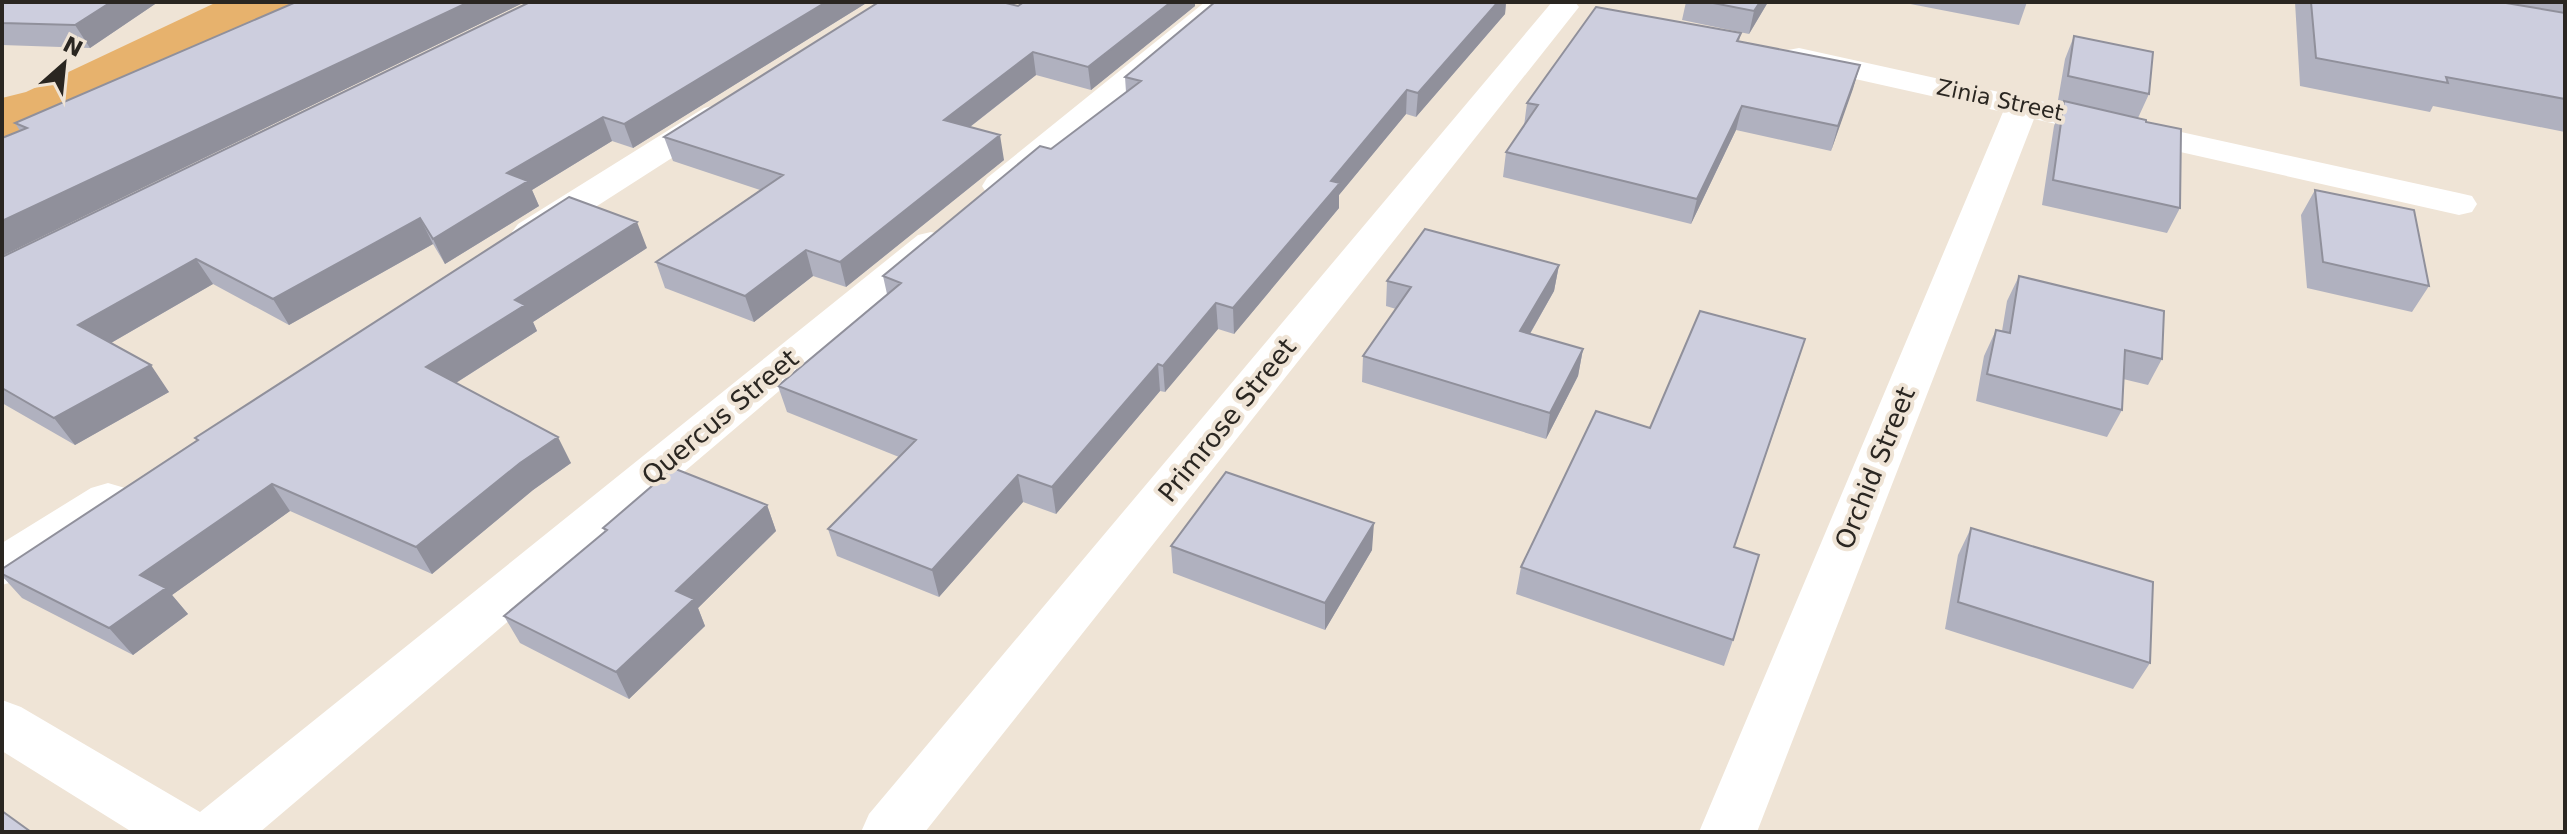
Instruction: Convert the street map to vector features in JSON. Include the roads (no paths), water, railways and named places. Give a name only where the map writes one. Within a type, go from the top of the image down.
[{"type":"street","name":"Quercus Street","points":[[218,832],[1223,2]]},
{"type":"street","name":"Primrose Street","points":[[890,832],[1566,8]]},
{"type":"street","name":"Zinia Street","points":[[1763,50],[2023,105],[2459,204]]},
{"type":"street","points":[[495,255],[748,95]]},
{"type":"street","name":"Orchid Street","points":[[1728,832],[2023,105]]},
{"type":"street","points":[[2,567],[135,483]]},
{"type":"street","points":[[2,723],[182,832]]},
{"type":"waterway","points":[[2,121],[52,109],[272,2]]}]
